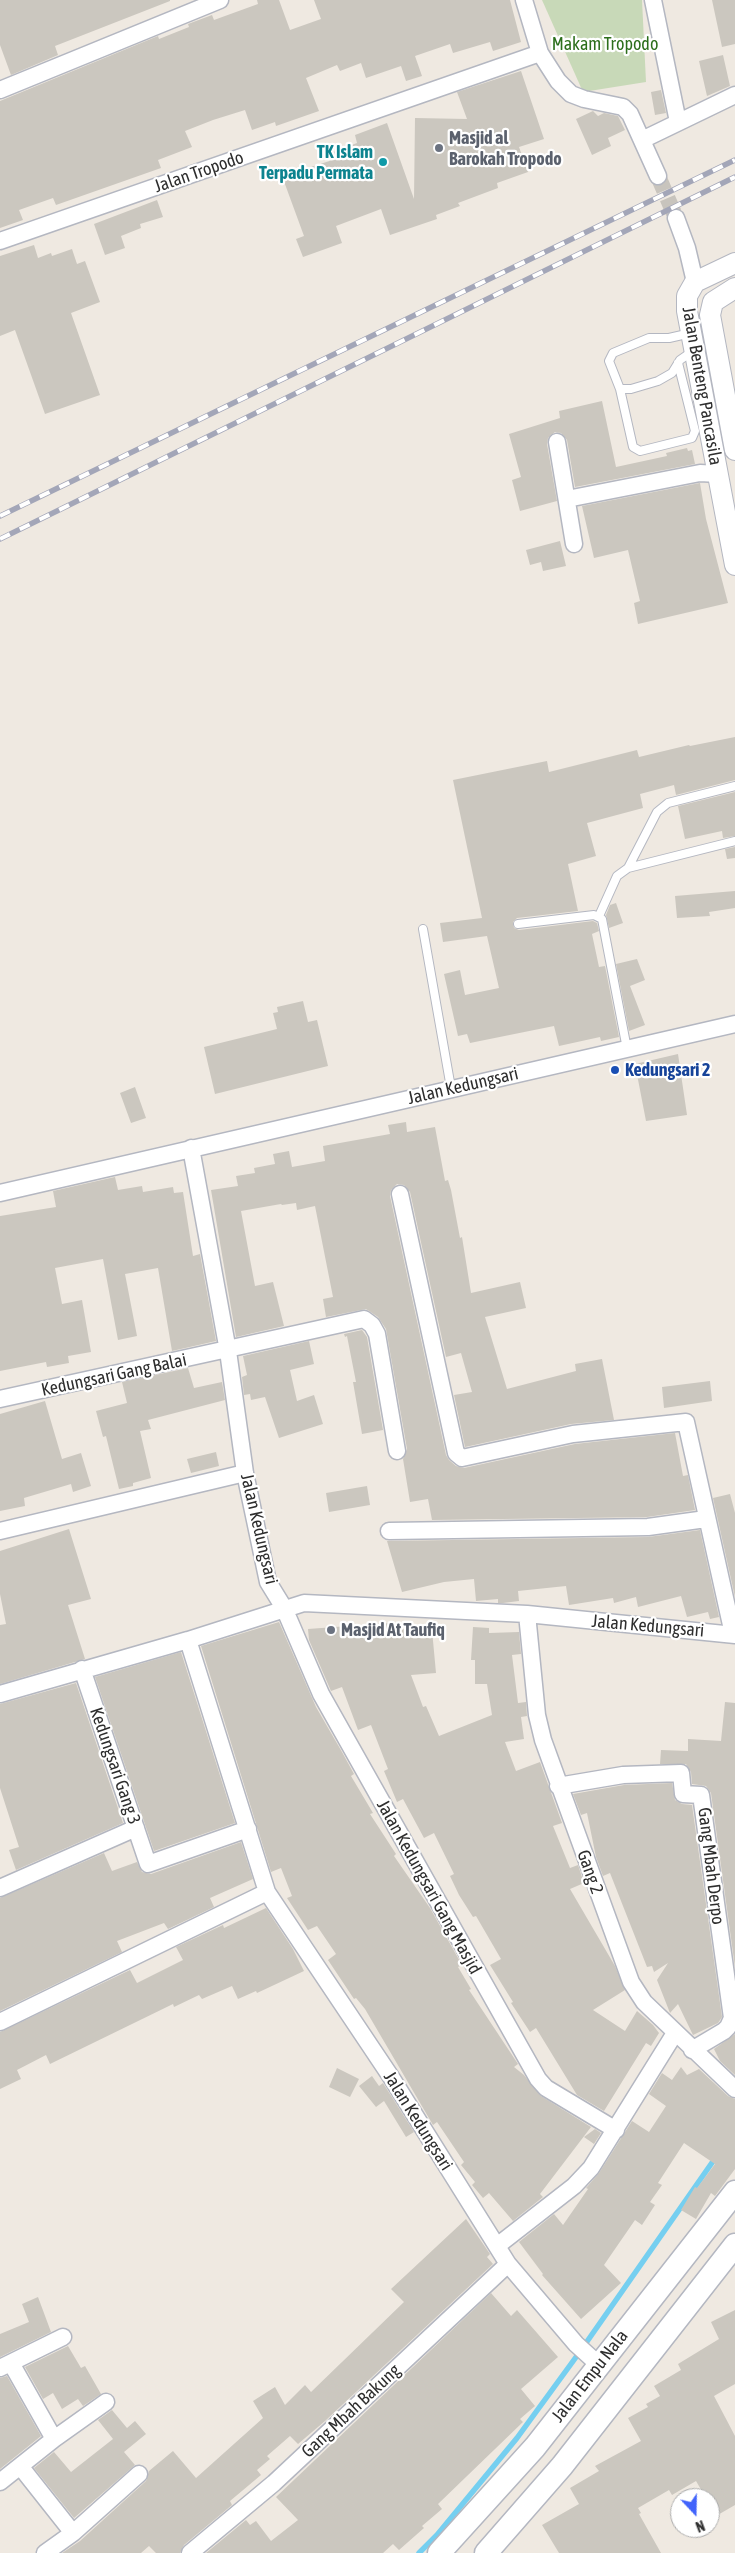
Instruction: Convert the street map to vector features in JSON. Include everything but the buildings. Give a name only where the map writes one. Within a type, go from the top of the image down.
[{"type":"main road","name":"Jalan Empu Nala","points":[[439,2553],[535,2448],[587,2354],[735,2192]]},
{"type":"main road","name":"Jalan Empu Nala","points":[[486,2553],[562,2466],[735,2244]]},
{"type":"main road","points":[[535,2448],[562,2466]]},
{"type":"street","points":[[0,90],[220,0]]},
{"type":"street","points":[[524,0],[540,53],[558,81],[571,94],[584,99],[623,107],[630,114],[658,176]]},
{"type":"street","points":[[653,0],[678,122]]},
{"type":"street","name":"Jalan Tropodo","points":[[0,241],[540,53]]},
{"type":"street","points":[[642,140],[735,95]]},
{"type":"street","points":[[676,218],[687,248],[695,282]]},
{"type":"street","name":"Jalan Benteng Pancasila","points":[[735,263],[695,282],[687,296],[692,342],[726,472],[735,565]]},
{"type":"street","name":"Jalan Benteng Pancasila","points":[[735,288],[713,302],[710,315],[735,450]]},
{"type":"street","points":[[557,442],[574,544]]},
{"type":"street","points":[[567,499],[700,473],[726,472]]},
{"type":"street","name":"Jalan Kedungsari","points":[[0,1193],[735,1024]]},
{"type":"street","name":"Jalan Kedungsari","points":[[191,1148],[228,1351],[245,1473],[266,1574],[284,1608],[304,1603],[527,1614],[734,1635]]},
{"type":"street","points":[[400,1194],[454,1448],[459,1456],[462,1458],[573,1434],[686,1422],[706,1519],[734,1635]]},
{"type":"street","name":"Kedungsari Gang Balai","points":[[0,1399],[228,1351],[356,1319],[369,1321],[377,1334],[397,1451]]},
{"type":"street","points":[[0,1531],[245,1473]]},
{"type":"street","points":[[389,1531],[648,1527],[706,1519]]},
{"type":"street","points":[[0,1694],[188,1640],[284,1608]]},
{"type":"street","name":"Jalan Kedungsari Gang Masjid","points":[[284,1608],[321,1694],[538,2079],[546,2088],[616,2130]]},
{"type":"street","name":"Gang 2","points":[[527,1614],[537,1715],[558,1786],[631,1982],[644,2002],[675,2034],[735,2089]]},
{"type":"street","name":"Jalan Kedungsari","points":[[188,1640],[267,1892],[391,2077],[508,2264],[587,2354]]},
{"type":"street","name":"Kedungsari Gang 3","points":[[82,1669],[148,1864],[248,1829]]},
{"type":"street","name":"Gang Mbah Derpo","points":[[558,1786],[623,1774],[681,1773],[683,1794],[701,1795],[732,2018],[724,2031],[692,2050]]},
{"type":"street","points":[[1,1883],[136,1828]]},
{"type":"street","points":[[0,2022],[267,1892]]},
{"type":"street","points":[[497,2246],[583,2178],[616,2130],[675,2034]]},
{"type":"street","name":"Gang Mbah Bakung","points":[[190,2553],[274,2483],[508,2264]]},
{"type":"street","points":[[54,2439],[5,2366],[63,2337]]},
{"type":"street","points":[[0,2482],[54,2439],[106,2402]]},
{"type":"street","points":[[20,2466],[73,2533]]},
{"type":"street","points":[[46,2553],[73,2533],[139,2474]]},
{"type":"lane","points":[[620,389],[631,389],[658,381],[672,373],[678,363],[692,342],[669,338],[648,338],[613,353],[610,361],[620,389],[633,448],[640,451],[692,438],[695,431],[678,363]]},
{"type":"lane","points":[[628,868],[657,812],[668,803],[735,786]]},
{"type":"lane","points":[[599,916],[616,876],[628,868],[735,842]]},
{"type":"lane","points":[[518,924],[599,916],[604,922],[627,1050]]},
{"type":"lane","points":[[422,929],[451,1088]]},
{"type":"green space","name":"Makam Tropodo","points":[[542,0],[642,0],[646,82],[583,92]]},
{"type":"waterway","points":[[419,2553],[437,2535],[517,2438],[716,2157]]},
{"type":"tunnel","points":[[658,176],[676,218]]},
{"type":"railway","points":[[0,516],[735,160]]},
{"type":"railway","points":[[0,539],[735,177]]},
{"type":"place","name":"Masjid al Barokah Tropodo","points":[[439,148]]},
{"type":"place","name":"TK Islam Terpadu Permata","points":[[383,162]]},
{"type":"place","name":"Kedungsari 2","points":[[615,1070]]},
{"type":"place","name":"Masjid At Taufiq","points":[[331,1630]]}]
